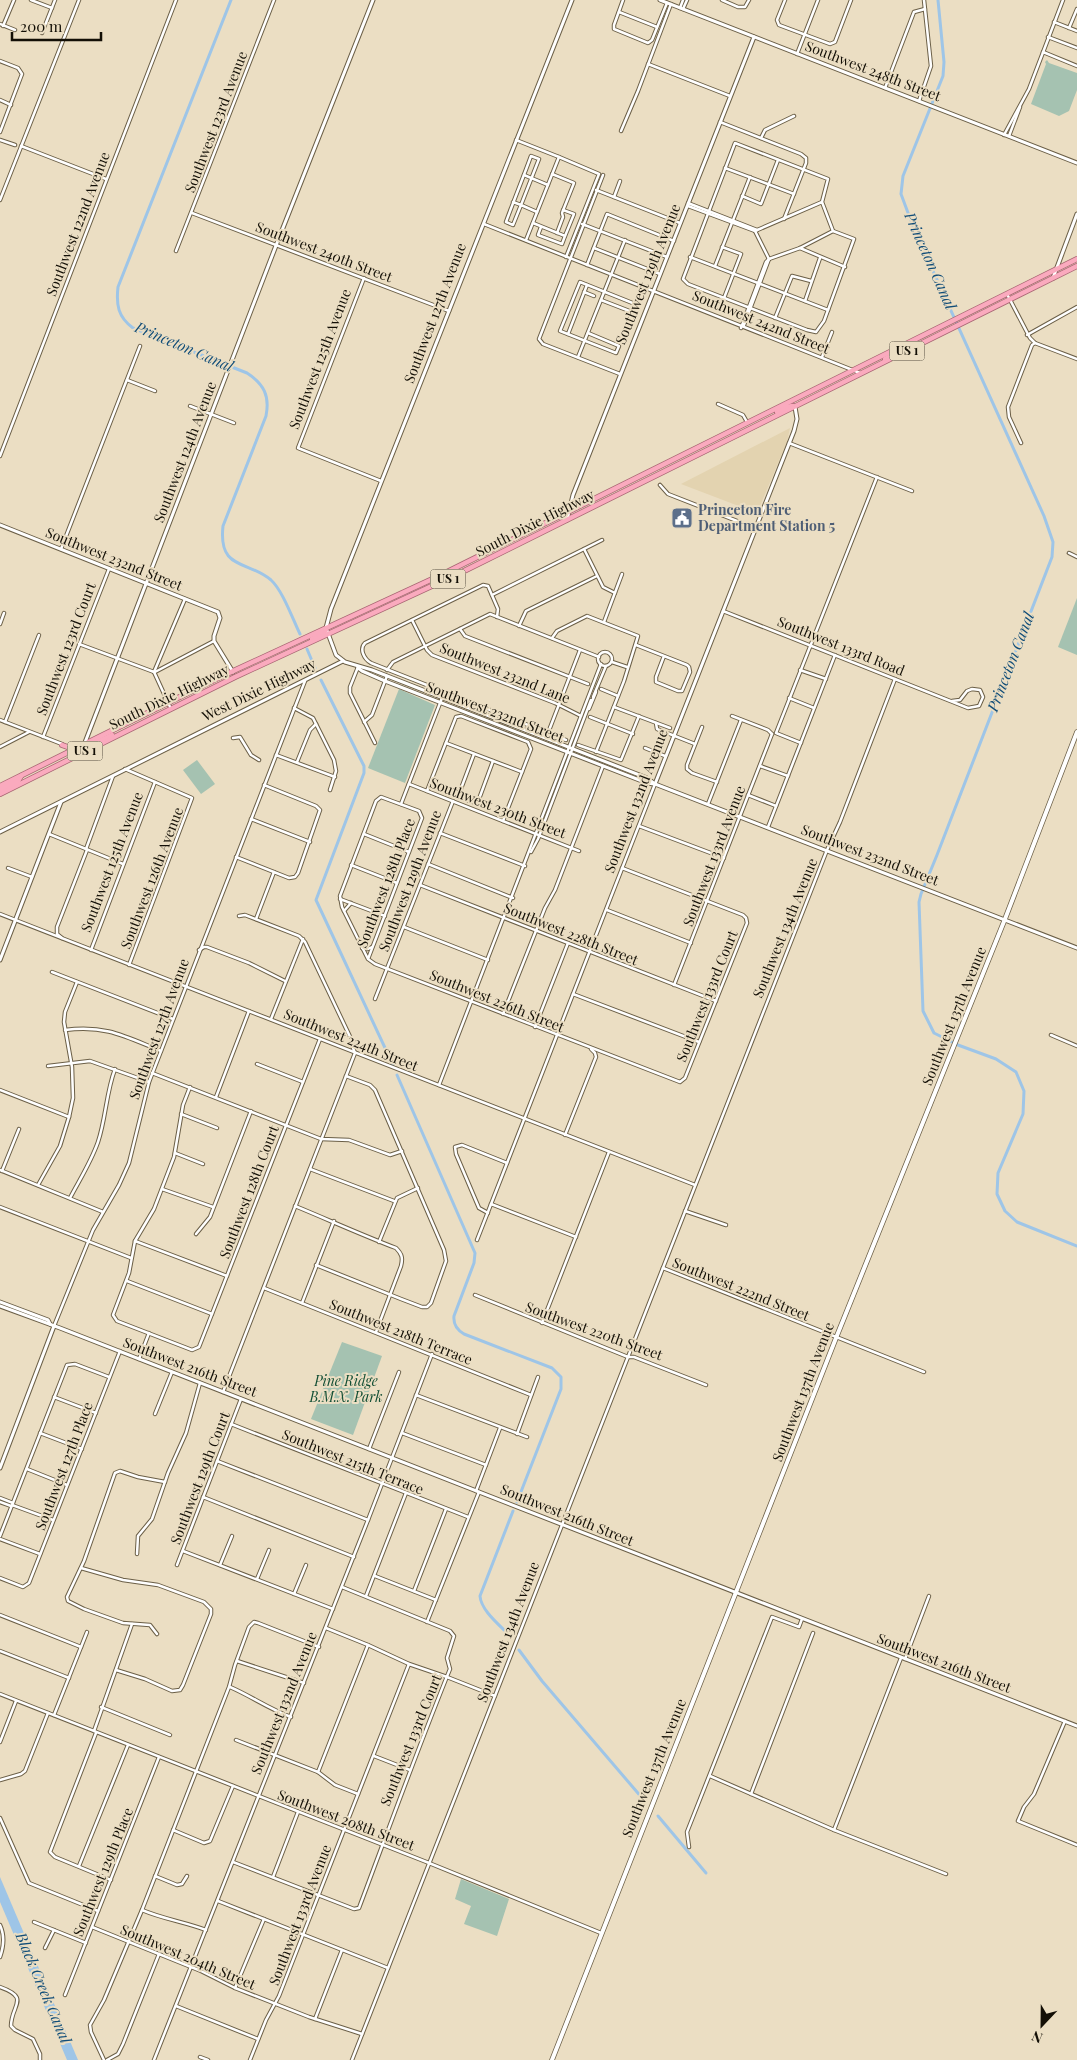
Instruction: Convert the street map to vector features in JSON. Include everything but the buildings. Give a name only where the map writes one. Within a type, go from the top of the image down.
[{"type":"highway","name":"South Dixie Highway","points":[[0,790],[18,781],[21,776],[168,703],[326,628],[403,594],[1077,259]]},
{"type":"highway","name":"South Dixie Highway","points":[[0,790],[89,750],[235,677],[462,572],[1077,266]]},
{"type":"highway","points":[[880,364],[889,356],[918,342],[921,336]]},
{"type":"highway","points":[[748,423],[786,407],[795,407],[798,401],[822,389],[827,383]]},
{"type":"highway","points":[[462,572],[471,564],[497,551],[502,545]]},
{"type":"highway","points":[[327,635],[328,632],[335,628],[400,598],[403,594]]},
{"type":"highway","points":[[285,655],[291,648],[323,634],[326,628]]},
{"type":"highway","points":[[89,750],[91,745],[118,732],[124,725]]},
{"type":"highway","points":[[62,744],[82,753]]},
{"type":"highway","points":[[62,744],[65,750],[63,755]]},
{"type":"main road","name":"Southwest 137th Avenue","points":[[552,2060],[836,1338],[1005,919],[1077,732]]},
{"type":"street","points":[[14,0],[2,25],[15,30]]},
{"type":"street","points":[[31,0],[52,8]]},
{"type":"street","points":[[42,33],[55,0]]},
{"type":"street","points":[[0,200],[79,0]]},
{"type":"street","name":"Southwest 122nd Avenue","points":[[0,456],[176,0]]},
{"type":"street","name":"Southwest 123rd Avenue","points":[[176,251],[274,0]]},
{"type":"street","name":"Southwest 124th Avenue","points":[[84,745],[276,245],[373,0]]},
{"type":"street","name":"Southwest 127th Avenue","points":[[327,635],[326,628],[331,609],[482,223],[572,0]]},
{"type":"street","points":[[623,0],[614,29],[650,42],[669,3]]},
{"type":"street","name":"Southwest 248th Street","points":[[660,0],[1077,163]]},
{"type":"street","points":[[682,9],[683,0]]},
{"type":"street","points":[[682,9],[687,0]]},
{"type":"street","points":[[722,0],[738,7],[745,7],[749,0]]},
{"type":"street","points":[[785,0],[777,22],[779,25],[830,44],[833,44],[851,0]]},
{"type":"street","points":[[797,54],[818,0]]},
{"type":"street","points":[[919,101],[931,69],[924,0]]},
{"type":"street","points":[[1009,137],[1063,0]]},
{"type":"street","points":[[621,131],[648,64],[669,3]]},
{"type":"street","points":[[885,88],[914,12],[925,9]]},
{"type":"street","points":[[1069,28],[1077,9]]},
{"type":"street","points":[[619,12],[657,27]]},
{"type":"street","points":[[1054,22],[1077,31]]},
{"type":"street","name":"Southwest 129th Avenue","points":[[567,520],[567,512],[620,374],[754,37]]},
{"type":"street","points":[[1048,37],[1077,48]]},
{"type":"street","points":[[1042,52],[1077,66]]},
{"type":"street","points":[[0,61],[18,68],[22,73],[0,132]]},
{"type":"street","points":[[648,64],[730,96]]},
{"type":"street","points":[[0,100],[11,104]]},
{"type":"street","points":[[1004,135],[1022,103]]},
{"type":"street","points":[[761,138],[765,130],[794,116]]},
{"type":"street","points":[[720,122],[801,154],[806,158],[784,219]]},
{"type":"street","points":[[0,140],[15,145]]},
{"type":"street","points":[[515,140],[598,172],[566,257]]},
{"type":"street","points":[[769,259],[800,248],[833,231],[854,239],[823,324],[816,332],[775,318],[683,281],[683,275],[735,143],[828,179],[822,202],[833,231]]},
{"type":"street","points":[[20,146],[106,179]]},
{"type":"street","points":[[531,156],[538,159],[513,225],[506,222],[524,175],[531,156]]},
{"type":"street","points":[[526,240],[559,157]]},
{"type":"street","points":[[742,196],[761,204],[778,160]]},
{"type":"street","points":[[725,168],[794,194]]},
{"type":"street","points":[[552,174],[574,183],[563,210],[563,216],[557,233]]},
{"type":"street","points":[[524,175],[548,185]]},
{"type":"street","points":[[603,175],[539,339],[543,344],[620,374]]},
{"type":"street","points":[[715,266],[750,178]]},
{"type":"street","points":[[614,197],[620,181]]},
{"type":"street","points":[[593,189],[680,223]]},
{"type":"street","points":[[513,202],[537,212]]},
{"type":"street","points":[[756,231],[822,202]]},
{"type":"street","points":[[688,204],[756,231],[769,259],[743,325]]},
{"type":"street","points":[[541,227],[538,235],[562,244],[574,214],[563,210]]},
{"type":"street","name":"Southwest 240th Street","points":[[192,213],[449,310]]},
{"type":"street","points":[[587,265],[607,214],[674,241]]},
{"type":"street","points":[[1052,278],[1077,214]]},
{"type":"street","name":"Southwest 242nd Street","points":[[482,223],[743,325],[861,374]]},
{"type":"street","points":[[532,223],[565,236]]},
{"type":"street","points":[[580,223],[667,257]]},
{"type":"street","points":[[578,358],[625,240]]},
{"type":"street","points":[[594,247],[660,274]]},
{"type":"street","points":[[722,247],[741,254],[724,298]]},
{"type":"street","points":[[800,248],[845,267]]},
{"type":"street","points":[[690,257],[828,310]]},
{"type":"street","points":[[805,301],[821,257]]},
{"type":"street","points":[[775,318],[793,275],[811,281]]},
{"type":"street","name":"Southwest 125th Avenue","points":[[364,278],[298,448],[381,481]]},
{"type":"street","points":[[588,334],[619,346],[616,353],[560,331],[580,282],[635,304],[632,312],[601,300]]},
{"type":"street","points":[[568,334],[587,285]]},
{"type":"street","points":[[584,292],[594,296]]},
{"type":"street","points":[[1007,294],[1027,335],[1035,343],[1077,359]]},
{"type":"street","points":[[1027,335],[1077,307]]},
{"type":"street","points":[[822,357],[832,332]]},
{"type":"street","points":[[1021,444],[1009,417],[1008,407],[1032,345],[1035,343]]},
{"type":"street","points":[[60,549],[140,346]]},
{"type":"street","points":[[127,380],[155,391]]},
{"type":"street","points":[[718,404],[743,415],[748,423]]},
{"type":"street","points":[[190,406],[234,422]]},
{"type":"street","name":"Southwest 132nd Avenue","points":[[477,1240],[665,756],[790,443],[796,424],[795,407]]},
{"type":"street","points":[[790,443],[912,491]]},
{"type":"street","points":[[810,645],[877,477]]},
{"type":"street","points":[[660,485],[668,494],[756,529]]},
{"type":"street","name":"Southwest 232nd Street","points":[[0,525],[220,614],[214,641]]},
{"type":"street","points":[[492,595],[602,540]]},
{"type":"street","points":[[584,549],[604,588],[615,593]]},
{"type":"street","points":[[1069,554],[1077,557]]},
{"type":"street","name":"Southwest 123rd Court","points":[[43,737],[109,569]]},
{"type":"street","points":[[604,622],[622,574]]},
{"type":"street","points":[[519,626],[526,612],[597,576]]},
{"type":"street","points":[[497,617],[498,609],[485,585],[367,642],[362,647],[368,662],[566,740]]},
{"type":"street","points":[[154,672],[185,599]]},
{"type":"street","name":"Southwest 133rd Road","points":[[723,610],[968,708],[976,708],[981,705],[984,697],[980,690],[972,689],[967,691],[960,700],[952,701]]},
{"type":"street","points":[[0,624],[4,613]]},
{"type":"street","points":[[387,670],[392,663],[484,616],[492,615],[580,650],[599,656],[602,653],[609,653],[612,657],[612,662]]},
{"type":"street","points":[[552,638],[557,630],[586,616],[636,635],[638,639],[596,752]]},
{"type":"street","name":"Southwest 232nd Lane","points":[[412,620],[425,646],[433,656],[558,705],[581,716]]},
{"type":"street","points":[[460,629],[465,636],[588,684]]},
{"type":"street","points":[[4,722],[39,635]]},
{"type":"street","points":[[327,635],[336,655],[343,661]]},
{"type":"street","points":[[154,672],[214,641],[235,677]]},
{"type":"street","points":[[79,644],[154,672],[171,709]]},
{"type":"street","points":[[636,645],[687,665],[691,670],[682,690],[678,692],[655,681],[664,656]]},
{"type":"street","name":"Southwest 133rd Avenue","points":[[674,985],[748,795],[810,645]]},
{"type":"street","points":[[548,733],[580,650]]},
{"type":"street","points":[[768,827],[835,655]]},
{"type":"street","points":[[439,1085],[530,853],[539,835],[601,664],[599,656]]},
{"type":"street","points":[[160,659],[163,664],[167,664]]},
{"type":"street","name":"Southwest 232nd Street","points":[[343,661],[358,667],[362,672],[386,678],[570,751],[647,778],[655,784]]},
{"type":"street","name":"West Dixie Highway","points":[[0,832],[343,661]]},
{"type":"street","points":[[612,662],[627,667]]},
{"type":"street","points":[[588,711],[606,666],[612,662]]},
{"type":"street","points":[[601,664],[606,666]]},
{"type":"street","points":[[358,667],[350,692],[375,742]]},
{"type":"street","points":[[800,670],[826,679]]},
{"type":"street","points":[[364,722],[370,719],[386,678]]},
{"type":"street","name":"Southwest 134th Avenue","points":[[352,2060],[895,679]]},
{"type":"street","name":"Southwest 127th Avenue","points":[[0,1468],[88,1241],[119,1185],[131,1157],[152,1073],[305,680]]},
{"type":"street","points":[[530,853],[535,834],[570,751],[596,696],[598,686]]},
{"type":"street","points":[[601,689],[618,696]]},
{"type":"street","points":[[590,693],[592,697]]},
{"type":"street","points":[[789,698],[814,708]]},
{"type":"street","points":[[368,959],[344,911],[340,899],[341,891],[379,798],[383,797],[401,804],[442,700]]},
{"type":"street","points":[[614,707],[670,728]]},
{"type":"street","points":[[294,708],[309,714],[334,760],[336,768],[330,790]]},
{"type":"street","points":[[426,791],[457,716],[531,745],[503,821]]},
{"type":"street","points":[[578,744],[621,760],[639,716]]},
{"type":"street","points":[[732,716],[801,743]]},
{"type":"street","points":[[590,717],[633,734]]},
{"type":"street","points":[[0,720],[62,744]]},
{"type":"street","points":[[708,804],[741,720]]},
{"type":"street","points":[[656,723],[657,730],[695,744]]},
{"type":"street","points":[[297,763],[310,730],[316,724]]},
{"type":"street","points":[[702,727],[687,769],[690,772],[716,782]]},
{"type":"street","points":[[0,747],[29,732]]},
{"type":"street","points":[[233,738],[238,737],[242,739],[249,753],[260,760]]},
{"type":"street","points":[[446,742],[522,772]]},
{"type":"street","points":[[645,748],[665,756]]},
{"type":"street","name":"Southwest 232nd Street","points":[[570,751],[603,766],[740,816],[1077,948]]},
{"type":"street","points":[[276,754],[334,777]]},
{"type":"street","points":[[474,754],[458,794],[461,798],[476,802],[479,800],[493,761]]},
{"type":"street","points":[[503,1014],[603,766]]},
{"type":"street","points":[[760,766],[788,776]]},
{"type":"street","points":[[125,769],[155,782]]},
{"type":"street","points":[[62,939],[57,934],[56,928],[112,784],[113,775]]},
{"type":"street","name":"Southwest 125th Avenue","points":[[91,950],[155,782]]},
{"type":"street","name":"Southwest 126th Avenue","points":[[129,964],[192,798],[155,782]]},
{"type":"street","name":"Southwest 230th Street","points":[[409,784],[579,851]]},
{"type":"street","points":[[236,857],[289,878],[295,877],[310,842],[320,815],[320,809],[264,785]]},
{"type":"street","points":[[748,795],[776,806]]},
{"type":"street","points":[[0,960],[62,801]]},
{"type":"street","name":"Southwest 129th Avenue","points":[[375,999],[452,801]]},
{"type":"street","name":"Southwest 128th Place","points":[[368,959],[422,820],[422,814],[401,804]]},
{"type":"street","points":[[251,819],[310,842]]},
{"type":"street","points":[[639,826],[724,858]]},
{"type":"street","points":[[440,833],[525,866]]},
{"type":"street","points":[[49,834],[123,864]]},
{"type":"street","points":[[364,834],[409,852]]},
{"type":"street","points":[[428,864],[513,898]]},
{"type":"street","points":[[351,865],[397,883]]},
{"type":"street","points":[[8,868],[32,877]]},
{"type":"street","points":[[622,868],[707,901]]},
{"type":"street","points":[[256,919],[274,872]]},
{"type":"street","name":"Southwest 228th Street","points":[[420,885],[716,1001]]},
{"type":"street","points":[[340,899],[384,916]]},
{"type":"street","name":"Southwest 133rd Court","points":[[682,1081],[747,923],[746,918],[707,901]]},
{"type":"street","points":[[344,911],[352,903]]},
{"type":"street","points":[[606,910],[691,943]]},
{"type":"street","name":"Southwest 224th Street","points":[[0,914],[695,1185]]},
{"type":"street","points":[[222,1392],[355,1053],[353,1043],[303,939],[256,919],[245,915],[240,916]]},
{"type":"street","points":[[404,927],[488,960]]},
{"type":"street","points":[[270,1019],[303,939]]},
{"type":"street","points":[[535,1027],[568,943]]},
{"type":"street","points":[[198,952],[201,948],[207,947],[249,963],[285,981]]},
{"type":"street","points":[[361,948],[368,949],[372,947]]},
{"type":"street","name":"Southwest 226th Street","points":[[368,959],[375,964],[557,1036],[675,1081],[682,1081]]},
{"type":"street","points":[[52,972],[173,1019]]},
{"type":"street","points":[[38,1185],[60,1146],[69,1117],[72,1098],[72,1063],[65,1030],[65,1012],[77,982]]},
{"type":"street","points":[[573,994],[699,1042]]},
{"type":"street","points":[[216,1098],[249,1011]]},
{"type":"street","points":[[65,1030],[82,1028],[104,1029],[161,1051]]},
{"type":"street","points":[[1051,1035],[1077,1046]]},
{"type":"street","name":"Southwest 128th Court","points":[[149,1333],[195,1350],[199,1347],[320,1039]]},
{"type":"street","points":[[565,1135],[595,1058],[596,1053],[590,1048]]},
{"type":"street","points":[[48,1066],[90,1061],[149,1082]]},
{"type":"street","points":[[257,1064],[303,1082]]},
{"type":"street","points":[[70,1198],[96,1148],[101,1132],[108,1090],[115,1070]]},
{"type":"street","points":[[152,1073],[322,1139],[349,1140],[390,1156],[402,1152]]},
{"type":"street","points":[[316,1265],[390,1295],[422,1307],[427,1307],[431,1303],[443,1272],[446,1256],[373,1087],[346,1076]]},
{"type":"street","points":[[139,1359],[149,1333],[117,1321],[114,1315],[127,1281],[135,1241],[150,1217],[175,1152],[181,1114],[190,1087]]},
{"type":"street","points":[[0,1090],[69,1117]]},
{"type":"street","points":[[196,1234],[206,1223],[251,1111]]},
{"type":"street","points":[[181,1114],[217,1128]]},
{"type":"street","points":[[19,1129],[1,1170],[103,1212]]},
{"type":"street","points":[[488,1213],[478,1208],[456,1154],[455,1147],[462,1145],[507,1163]]},
{"type":"street","points":[[175,1152],[203,1164]]},
{"type":"street","points":[[542,1324],[609,1152]]},
{"type":"street","points":[[310,1168],[394,1201]]},
{"type":"street","points":[[162,1188],[213,1207]]},
{"type":"street","points":[[379,1242],[394,1201],[400,1196],[418,1188]]},
{"type":"street","points":[[491,1204],[576,1237]]},
{"type":"street","points":[[295,1206],[396,1248],[400,1252],[402,1260],[376,1332]]},
{"type":"street","points":[[0,1207],[131,1258]]},
{"type":"street","points":[[685,1211],[726,1225]]},
{"type":"street","points":[[302,1303],[334,1221]]},
{"type":"street","points":[[135,1241],[227,1276]]},
{"type":"street","name":"Southwest 222nd Street","points":[[663,1268],[924,1372]]},
{"type":"street","points":[[127,1281],[212,1314]]},
{"type":"street","name":"Southwest 218th Terrace","points":[[264,1288],[531,1394]]},
{"type":"street","name":"Southwest 220th Street","points":[[475,1295],[542,1324],[706,1385]]},
{"type":"street","name":"Southwest 216th Street","points":[[0,1302],[48,1320],[50,1324]]},
{"type":"street","name":"Southwest 216th Street","points":[[0,1306],[1077,1726]]},
{"type":"street","name":"Southwest 127th Place","points":[[0,1578],[21,1587],[26,1586],[120,1352]]},
{"type":"street","name":"Southwest 132nd Avenue","points":[[154,2060],[276,1756],[432,1354]]},
{"type":"street","points":[[40,1554],[0,1537],[54,1397],[69,1363],[110,1377]]},
{"type":"street","points":[[155,1414],[172,1372]]},
{"type":"street","points":[[369,1449],[399,1372]]},
{"type":"street","points":[[516,1434],[538,1377]]},
{"type":"street","points":[[137,1554],[138,1536],[151,1522],[165,1482],[186,1433],[200,1383]]},
{"type":"street","points":[[416,1395],[526,1437]]},
{"type":"street","points":[[54,1397],[96,1413]]},
{"type":"street","name":"Southwest 129th Court","points":[[177,1564],[241,1399]]},
{"type":"street","name":"Southwest 215th Terrace","points":[[231,1424],[468,1518]]},
{"type":"street","points":[[427,1622],[468,1518],[500,1428]]},
{"type":"street","points":[[40,1433],[82,1449]]},
{"type":"street","points":[[402,1433],[486,1465]]},
{"type":"street","points":[[217,1460],[368,1520]]},
{"type":"street","points":[[26,1469],[67,1485]]},
{"type":"street","points":[[157,1634],[150,1626],[124,1623],[84,1609],[67,1600],[117,1471],[165,1482]]},
{"type":"street","points":[[366,1596],[406,1493]]},
{"type":"street","points":[[203,1497],[354,1557]]},
{"type":"street","points":[[0,1498],[53,1520]]},
{"type":"street","points":[[0,1502],[12,1504]]},
{"type":"street","points":[[414,1591],[446,1509]]},
{"type":"street","points":[[220,1565],[232,1536]]},
{"type":"street","points":[[183,1550],[333,1609]]},
{"type":"street","points":[[258,1579],[269,1550]]},
{"type":"street","points":[[294,1594],[306,1565]]},
{"type":"street","points":[[81,1568],[123,1580],[158,1585],[204,1602],[211,1609],[198,1651],[184,1685],[178,1691],[172,1692],[145,1679],[116,1670]]},
{"type":"street","points":[[374,1576],[436,1600]]},
{"type":"street","name":"Southwest 133rd Court","points":[[318,1895],[356,1910],[447,1677],[450,1665],[447,1658],[454,1636],[450,1631],[342,1587]]},
{"type":"street","points":[[834,1830],[929,1596]]},
{"type":"street","points":[[0,1615],[81,1647]]},
{"type":"street","points":[[689,1847],[687,1832],[772,1617],[799,1627],[802,1619]]},
{"type":"street","points":[[159,1954],[118,2054],[106,2060],[91,2032],[90,2025],[104,2000],[142,1910],[229,1687],[236,1660],[249,1627],[254,1622],[318,1647]]},
{"type":"street","points":[[111,1880],[55,1858],[50,1854],[50,1848],[95,1732],[101,1707],[132,1624]]},
{"type":"street","points":[[326,1628],[368,1644],[409,1664],[495,1696]]},
{"type":"street","points":[[54,1715],[87,1632]]},
{"type":"street","points":[[751,1794],[813,1633]]},
{"type":"street","points":[[318,1772],[368,1644]]},
{"type":"street","points":[[0,1651],[69,1678]]},
{"type":"street","points":[[236,1660],[304,1683]]},
{"type":"street","name":"Southwest 133rd Avenue","points":[[250,2060],[266,2020],[275,2004],[409,1664]]},
{"type":"street","points":[[229,1687],[252,1696],[270,1709],[291,1717]]},
{"type":"street","name":"Southwest 208th Street","points":[[0,1694],[429,1862],[601,1933]]},
{"type":"street","points":[[0,1742],[16,1701]]},
{"type":"street","points":[[101,1707],[170,1735]]},
{"type":"street","points":[[0,1780],[25,1771],[48,1713]]},
{"type":"street","points":[[1064,1721],[1034,1794],[1024,1807],[1018,1821],[1077,1844]]},
{"type":"street","points":[[236,1740],[318,1772],[335,1785],[358,1794]]},
{"type":"street","points":[[79,1867],[128,1745]]},
{"type":"street","points":[[374,1756],[410,1770]]},
{"type":"street","name":"Southwest 129th Place","points":[[65,1995],[159,1757]]},
{"type":"street","points":[[710,1776],[834,1830],[946,1874]]},
{"type":"street","points":[[173,1830],[204,1843],[209,1842],[233,1786]]},
{"type":"street","points":[[273,1877],[298,1812]]},
{"type":"street","points":[[0,1818],[29,1883],[98,1911]]},
{"type":"street","points":[[233,1862],[318,1895]]},
{"type":"street","points":[[155,1876],[179,1885],[186,1876]]},
{"type":"street","points":[[218,1901],[388,1968]]},
{"type":"street","points":[[142,1910],[172,1922],[183,1922],[206,1930]]},
{"type":"street","points":[[235,1988],[264,1919]]},
{"type":"street","points":[[34,1922],[86,1943]]},
{"type":"street","points":[[0,1925],[3,1933],[1,1943],[3,1949],[0,1957]]},
{"type":"street","name":"Southwest 204th Street","points":[[92,1927],[192,1967],[235,1988],[275,2004],[362,2034]]},
{"type":"street","points":[[45,1948],[54,1930]]},
{"type":"street","points":[[315,2019],[342,1950]]},
{"type":"street","points":[[0,1987],[14,1994],[18,2003],[11,2026],[32,2038],[39,2052],[40,2060]]},
{"type":"street","points":[[176,2006],[258,2039]]},
{"type":"street","points":[[200,2057],[208,2060]]},
{"type":"shaded area","points":[[790,428],[787,442],[757,513],[681,484]]},
{"type":"green space","points":[[1047,60],[1049,63],[1077,73],[1077,90],[1069,111],[1059,116],[1031,104]]},
{"type":"green space","points":[[1077,598],[1077,655],[1058,647]]},
{"type":"green space","points":[[399,689],[435,705],[405,783],[368,768]]},
{"type":"green space","points":[[197,760],[215,784],[201,794],[183,770]]},
{"type":"green space","name":"Pine Ridge B.M.X. Park","points":[[342,1342],[382,1356],[353,1435],[311,1419]]},
{"type":"green space","points":[[461,1879],[509,1899],[497,1936],[464,1924],[471,1906],[455,1899]]},
{"type":"water","name":"Black Creek Canal","points":[[0,1877],[78,2060],[67,2060],[0,1902]]},
{"type":"waterway","name":"Princeton Canal","points":[[231,0],[118,287],[117,299],[121,315],[133,328],[247,373],[262,386],[267,402],[266,416],[223,526],[223,540],[225,551],[230,558],[271,580],[284,598],[300,634]]},
{"type":"waterway","name":"Princeton Canal","points":[[938,0],[944,62],[943,76],[903,176],[901,194],[914,229],[1044,516],[1053,542],[1052,557],[921,894],[919,902],[923,1011],[934,1033],[958,1045],[996,1059],[1016,1072],[1024,1091],[1023,1114],[998,1173],[997,1194],[1005,1211],[1017,1222],[1077,1246]]},
{"type":"waterway","name":"Princeton Canal","points":[[307,649],[315,668]]},
{"type":"waterway","points":[[321,680],[364,766],[364,773],[316,900],[393,1065]]},
{"type":"waterway","points":[[397,1075],[475,1253],[474,1263],[454,1316],[456,1327],[464,1334],[552,1368],[561,1377],[561,1389],[517,1502]]},
{"type":"waterway","points":[[511,1637],[488,1613],[481,1602],[480,1596],[513,1511]]},
{"type":"waterway","points":[[519,1650],[542,1681],[643,1799]]},
{"type":"waterway","points":[[658,1816],[706,1873]]},
{"type":"place","name":"Princeton Fire Department Station 5","points":[[682,518]]}]
